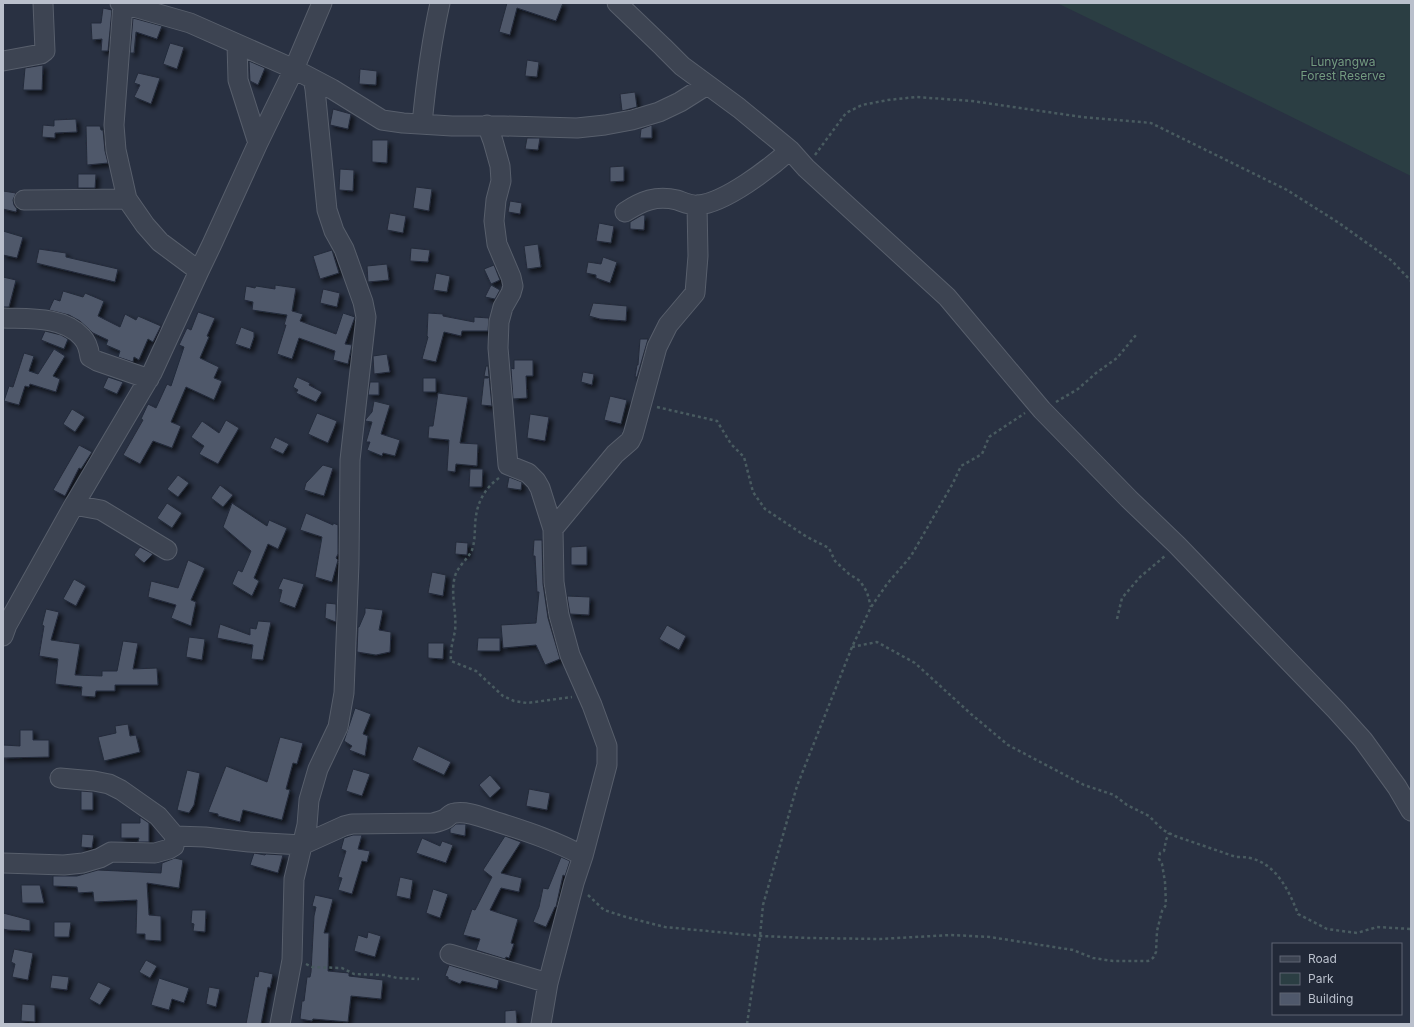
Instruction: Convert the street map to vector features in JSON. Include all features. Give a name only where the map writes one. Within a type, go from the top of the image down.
[{"type":"street","points":[[3,61],[41,54],[45,51],[43,3]]},
{"type":"street","points":[[199,271],[160,242],[127,199],[116,150],[114,125],[122,3],[190,23],[294,69],[351,100],[382,120],[452,126],[487,125],[576,128],[632,120],[659,112],[680,102],[707,85]]},
{"type":"street","points":[[3,636],[7,625],[74,505],[149,379],[258,143],[294,69],[322,3]]},
{"type":"street","points":[[422,124],[426,78],[432,36],[440,3]]},
{"type":"street","points":[[618,3],[682,66],[739,108],[790,150],[806,168],[947,297],[1042,410],[1129,499],[1177,545],[1336,710],[1363,740],[1397,787],[1411,811]]},
{"type":"street","points":[[237,44],[238,80],[258,143]]},
{"type":"street","points":[[280,1024],[292,960],[294,879],[307,825],[310,800],[318,769],[338,727],[344,693],[349,563],[350,460],[366,317],[361,296],[344,249],[334,231],[327,210],[313,79]]},
{"type":"street","points":[[487,125],[500,166],[501,181],[496,200],[494,221],[497,244],[511,277],[513,286],[511,293],[503,307],[499,322],[498,348],[508,465],[528,473],[536,481],[540,488],[552,529],[554,582],[559,615],[570,655],[602,730],[607,746],[607,764],[548,983],[541,1024]]},
{"type":"street","points":[[625,212],[651,198],[674,200],[697,205],[715,201],[738,188],[778,161],[790,150]]},
{"type":"street","points":[[24,200],[127,199]]},
{"type":"street","points":[[552,529],[615,454],[630,442],[657,347],[668,325],[695,293],[698,256],[697,205]]},
{"type":"street","points":[[3,318],[42,320],[61,324],[72,329],[82,337],[87,345],[90,357],[97,362],[149,379]]},
{"type":"street","points":[[74,505],[101,510],[168,550]]},
{"type":"street","points":[[3,863],[64,865],[83,863],[100,858],[111,852],[155,853],[174,846],[175,836],[158,816],[121,790],[109,784],[94,781],[60,778]]},
{"type":"street","points":[[175,836],[302,845],[344,826],[352,824],[433,823],[444,820],[451,813],[466,812],[528,831],[583,856]]},
{"type":"street","points":[[450,954],[548,983]]},
{"type":"path","points":[[806,168],[846,113],[862,105],[888,100],[916,98],[972,101],[1082,116],[1151,123],[1287,190],[1339,223],[1392,261],[1411,281]]},
{"type":"path","points":[[747,1024],[763,905],[797,786],[852,647],[871,607],[887,584],[911,556],[954,483],[961,466],[982,454],[989,437],[1029,411],[1042,410],[1078,389],[1096,373],[1117,358],[1136,335]]},
{"type":"path","points":[[643,399],[658,408],[717,421],[731,444],[744,457],[754,492],[765,508],[807,537],[829,548],[835,561],[849,574],[860,581],[867,592],[871,607]]},
{"type":"path","points":[[508,465],[499,478],[491,483],[482,496],[476,516],[476,535],[471,551],[456,574],[452,589],[455,630],[450,652],[451,661],[476,671],[503,696],[514,701],[527,703],[587,695]]},
{"type":"path","points":[[1117,619],[1122,598],[1140,577],[1177,545]]},
{"type":"path","points":[[852,647],[877,642],[915,663],[971,714],[1008,745],[1084,784],[1114,795],[1127,805],[1149,816],[1169,833],[1236,857],[1245,857],[1258,860],[1276,872],[1288,890],[1298,914],[1327,929],[1357,932],[1377,927],[1411,929]]},
{"type":"path","points":[[574,883],[604,910],[665,927],[760,936],[880,939],[951,935],[990,937],[1073,950],[1093,958],[1113,960],[1148,960],[1153,958],[1156,952],[1157,931],[1162,911],[1166,905],[1165,882],[1162,864],[1159,859],[1160,854],[1164,851],[1169,833]]},
{"type":"path","points":[[292,960],[300,961],[312,967],[342,968],[354,974],[385,975],[397,978],[419,979]]},
{"type":"green space","name":"Lunyangwa Forest Reserve","points":[[1057,3],[1411,3],[1411,176],[1241,92]]},
{"type":"building","points":[[507,3],[563,3],[556,21],[517,8],[510,35],[499,32]]},
{"type":"building","points":[[103,8],[112,10],[108,51],[101,51],[102,39],[92,40],[91,23],[101,23]]},
{"type":"building","points":[[133,18],[162,26],[157,39],[136,32],[134,53],[130,53]]},
{"type":"building","points":[[170,43],[184,47],[177,69],[163,64]]},
{"type":"building","points":[[527,60],[539,62],[537,77],[525,76]]},
{"type":"building","points":[[249,61],[265,68],[258,85],[250,81]]},
{"type":"building","points":[[43,65],[42,90],[23,90],[25,68]]},
{"type":"building","points":[[360,69],[377,71],[376,85],[359,84]]},
{"type":"building","points":[[138,73],[160,78],[151,104],[134,97],[140,85],[134,83]]},
{"type":"building","points":[[635,92],[637,107],[622,111],[620,94]]},
{"type":"building","points":[[333,109],[351,114],[348,129],[330,125]]},
{"type":"building","points":[[76,119],[77,132],[55,133],[55,138],[42,137],[43,125],[54,126],[54,120]]},
{"type":"building","points":[[652,125],[652,138],[640,138],[641,129]]},
{"type":"building","points":[[86,126],[100,126],[101,130],[103,130],[108,163],[87,165]]},
{"type":"building","points":[[527,138],[540,138],[538,150],[525,149]]},
{"type":"building","points":[[372,140],[388,140],[387,163],[372,162]]},
{"type":"building","points":[[624,166],[624,181],[610,182],[610,167]]},
{"type":"building","points":[[340,169],[354,170],[353,191],[339,190]]},
{"type":"building","points":[[78,174],[96,174],[95,188],[78,188]]},
{"type":"building","points":[[416,187],[432,189],[429,211],[413,208]]},
{"type":"building","points":[[3,191],[16,193],[13,200],[17,209],[16,212],[3,209]]},
{"type":"building","points":[[510,201],[522,203],[520,214],[508,212]]},
{"type":"building","points":[[390,213],[406,216],[403,233],[387,230]]},
{"type":"building","points":[[642,215],[645,215],[644,230],[630,229],[630,222]]},
{"type":"building","points":[[599,223],[614,226],[611,243],[596,241]]},
{"type":"building","points":[[3,231],[23,237],[17,258],[3,255]]},
{"type":"building","points":[[538,244],[541,267],[527,269],[524,246]]},
{"type":"building","points":[[411,248],[430,250],[428,262],[410,261]]},
{"type":"building","points":[[39,249],[66,253],[66,257],[118,269],[115,282],[36,263]]},
{"type":"building","points":[[332,250],[339,273],[320,279],[313,256]]},
{"type":"building","points":[[603,257],[617,262],[610,283],[596,278],[596,275],[586,273],[588,262],[601,264]]},
{"type":"building","points":[[387,264],[389,280],[368,282],[367,266]]},
{"type":"building","points":[[494,265],[500,280],[491,284],[484,269]]},
{"type":"building","points":[[436,273],[450,276],[447,292],[433,290]]},
{"type":"building","points":[[3,277],[16,280],[9,307],[3,307]]},
{"type":"building","points":[[275,285],[296,288],[292,311],[303,314],[300,321],[336,334],[343,313],[355,317],[345,344],[352,345],[348,364],[333,360],[335,351],[299,338],[292,359],[277,354],[286,325],[284,325],[287,315],[252,310],[253,302],[244,300],[246,286],[275,289]]},
{"type":"building","points":[[491,285],[500,290],[495,299],[485,297]]},
{"type":"building","points":[[323,289],[340,293],[337,307],[320,303]]},
{"type":"building","points":[[63,291],[83,297],[85,293],[104,301],[98,316],[120,327],[125,314],[136,320],[138,316],[161,326],[153,342],[148,339],[139,360],[134,357],[133,362],[118,357],[120,351],[106,345],[108,340],[93,333],[80,321],[69,315],[49,310],[54,299],[60,301]]},
{"type":"building","points":[[593,303],[627,306],[626,321],[600,319],[589,316]]},
{"type":"building","points":[[198,312],[215,318],[200,358],[219,367],[214,378],[222,381],[214,400],[186,387],[171,422],[181,426],[172,448],[153,441],[140,464],[123,455],[143,420],[141,419],[148,404],[156,408],[167,384],[171,386],[184,347],[179,345],[187,328],[191,330]]},
{"type":"building","points":[[428,313],[443,314],[443,316],[474,322],[474,317],[489,318],[488,331],[462,331],[461,336],[444,332],[436,362],[422,359],[428,337]]},
{"type":"building","points":[[241,327],[254,332],[250,349],[235,344]]},
{"type":"building","points":[[45,331],[61,335],[68,339],[64,349],[41,340]]},
{"type":"building","points":[[640,339],[648,339],[637,377],[635,377],[638,365]]},
{"type":"building","points":[[54,349],[65,356],[53,376],[60,379],[56,392],[30,384],[29,387],[25,386],[19,405],[4,401],[9,386],[13,387],[24,353],[34,356],[29,371],[38,374]]},
{"type":"building","points":[[387,354],[390,372],[374,374],[373,356]]},
{"type":"building","points":[[514,360],[533,360],[533,376],[526,376],[527,398],[513,399],[511,368],[514,369]]},
{"type":"building","points":[[486,366],[488,366],[492,406],[481,405],[484,378],[489,377],[484,376]]},
{"type":"building","points":[[583,372],[594,374],[592,385],[581,382]]},
{"type":"building","points":[[108,377],[123,382],[117,394],[103,388]]},
{"type":"building","points":[[297,377],[310,383],[309,385],[322,392],[316,402],[296,393],[298,390],[293,387]]},
{"type":"building","points":[[423,378],[436,378],[436,392],[423,392]]},
{"type":"building","points":[[370,382],[379,382],[379,395],[368,395]]},
{"type":"building","points":[[438,393],[468,397],[460,443],[478,444],[477,466],[456,464],[455,472],[447,471],[449,440],[428,438],[429,426],[433,426]]},
{"type":"building","points":[[610,396],[627,400],[621,424],[604,420]]},
{"type":"building","points":[[374,401],[390,405],[381,434],[400,440],[395,456],[383,453],[382,456],[367,450],[370,442],[366,442],[372,422],[365,421],[372,412]]},
{"type":"building","points":[[72,409],[85,417],[75,432],[63,424]]},
{"type":"building","points":[[317,413],[337,421],[328,443],[308,434]]},
{"type":"building","points":[[530,414],[549,417],[545,441],[527,438]]},
{"type":"building","points":[[226,420],[239,428],[218,464],[199,454],[204,446],[191,437],[202,421],[219,433]]},
{"type":"building","points":[[275,437],[289,444],[283,454],[270,448]]},
{"type":"building","points":[[79,445],[92,452],[81,469],[79,468],[65,496],[53,490]]},
{"type":"building","points":[[323,465],[333,468],[324,496],[304,490],[306,483]]},
{"type":"building","points":[[470,469],[483,469],[482,487],[469,487]]},
{"type":"building","points":[[178,475],[189,483],[178,497],[167,489]]},
{"type":"building","points":[[509,477],[522,482],[521,490],[507,488]]},
{"type":"building","points":[[220,485],[233,495],[223,507],[211,498]]},
{"type":"building","points":[[167,503],[182,513],[172,528],[157,518]]},
{"type":"building","points":[[232,503],[267,526],[269,520],[287,528],[278,549],[268,544],[254,578],[259,581],[252,596],[232,584],[238,570],[242,572],[251,551],[223,527]]},
{"type":"building","points":[[306,513],[333,525],[333,523],[338,525],[338,554],[336,558],[338,560],[332,582],[315,577],[322,537],[300,530]]},
{"type":"building","points":[[534,540],[542,540],[543,584],[548,618],[560,659],[545,665],[536,645],[503,648],[501,625],[536,623],[539,592],[537,592],[535,556],[533,556]]},
{"type":"building","points":[[456,542],[468,543],[467,555],[455,554]]},
{"type":"building","points":[[587,546],[587,565],[571,565],[571,547]]},
{"type":"building","points":[[140,547],[153,554],[144,563],[134,555]]},
{"type":"building","points":[[188,560],[205,568],[191,600],[196,602],[191,626],[171,618],[176,605],[148,597],[151,581],[178,588]]},
{"type":"building","points":[[432,572],[446,575],[443,596],[428,593]]},
{"type":"building","points":[[283,578],[304,584],[295,608],[279,602],[282,590],[278,589]]},
{"type":"building","points":[[74,579],[86,586],[76,606],[63,599]]},
{"type":"building","points":[[567,596],[590,597],[589,615],[570,614]]},
{"type":"building","points":[[326,603],[336,604],[336,622],[325,618]]},
{"type":"building","points":[[365,608],[383,610],[379,630],[391,632],[390,652],[376,655],[357,652],[358,627],[365,613]]},
{"type":"building","points":[[46,609],[59,612],[51,640],[80,644],[75,675],[102,676],[102,671],[117,671],[123,641],[138,643],[133,669],[157,668],[158,685],[115,685],[115,691],[96,691],[95,697],[81,696],[82,687],[55,684],[58,659],[39,656],[44,626],[42,625]]},
{"type":"building","points":[[258,621],[271,622],[263,660],[251,659],[253,645],[217,638],[220,624],[250,635],[250,628],[256,629]]},
{"type":"building","points":[[667,625],[686,636],[679,650],[659,639]]},
{"type":"building","points":[[189,637],[205,639],[202,660],[186,657]]},
{"type":"building","points":[[478,638],[500,638],[500,651],[477,651]]},
{"type":"building","points":[[428,643],[444,643],[443,659],[428,658]]},
{"type":"building","points":[[355,708],[371,714],[363,734],[368,736],[365,756],[349,750],[352,746],[344,741]]},
{"type":"building","points":[[128,724],[130,736],[136,735],[140,752],[104,761],[98,737],[116,733],[115,726]]},
{"type":"building","points":[[20,730],[33,730],[33,740],[49,740],[49,757],[3,758],[3,745],[20,746]]},
{"type":"building","points":[[280,737],[303,743],[297,764],[293,763],[286,789],[290,790],[282,820],[243,810],[240,822],[208,812],[226,766],[267,782]]},
{"type":"building","points":[[418,746],[451,762],[444,775],[412,760]]},
{"type":"building","points":[[353,769],[370,774],[362,796],[346,791]]},
{"type":"building","points":[[187,770],[200,773],[194,805],[189,813],[177,810]]},
{"type":"building","points":[[490,775],[501,788],[490,798],[479,785]]},
{"type":"building","points":[[529,789],[550,793],[547,810],[526,806]]},
{"type":"building","points":[[81,791],[93,792],[93,810],[81,810]]},
{"type":"building","points":[[140,817],[149,823],[149,842],[138,842],[139,838],[121,838],[121,823],[140,823]]},
{"type":"building","points":[[456,824],[466,824],[465,836],[450,833],[450,829]]},
{"type":"building","points":[[82,834],[94,835],[92,848],[81,847]]},
{"type":"building","points":[[353,835],[362,835],[358,849],[370,851],[367,862],[362,861],[352,894],[338,890],[342,878],[338,877],[346,851],[341,849],[344,838]]},
{"type":"building","points":[[505,836],[521,842],[501,873],[522,878],[519,892],[501,888],[490,910],[518,919],[511,943],[514,944],[509,958],[506,957],[505,959],[476,950],[480,939],[463,935],[472,909],[475,910],[492,877],[483,870]]},
{"type":"building","points":[[422,838],[440,846],[442,841],[453,845],[446,863],[416,853]]},
{"type":"building","points":[[254,853],[265,855],[283,855],[278,873],[250,865]]},
{"type":"building","points":[[561,857],[570,861],[565,876],[563,875],[556,907],[546,927],[533,922],[539,907],[543,888],[548,889]]},
{"type":"building","points":[[175,858],[183,860],[179,888],[147,883],[149,915],[161,916],[161,941],[145,940],[145,934],[136,934],[137,900],[94,902],[93,892],[78,893],[77,887],[53,886],[53,876],[77,876],[98,870],[161,873],[162,863]]},
{"type":"building","points":[[400,877],[413,880],[410,899],[396,896]]},
{"type":"building","points":[[21,885],[40,885],[44,903],[22,903]]},
{"type":"building","points":[[433,889],[448,894],[440,918],[426,913]]},
{"type":"building","points":[[315,895],[333,899],[324,933],[329,933],[328,971],[349,973],[349,976],[383,980],[381,999],[351,996],[348,1022],[313,1019],[312,1021],[300,1019],[307,977],[310,977],[311,972],[314,916],[316,907],[312,906]]},
{"type":"building","points":[[192,910],[206,910],[205,932],[193,931],[194,924],[191,923]]},
{"type":"building","points":[[3,913],[30,920],[30,931],[3,929]]},
{"type":"building","points":[[54,922],[71,922],[69,937],[54,937]]},
{"type":"building","points":[[368,932],[381,936],[375,957],[354,951],[358,935],[367,938]]},
{"type":"building","points":[[14,949],[33,953],[28,980],[12,977],[15,964],[11,962]]},
{"type":"building","points":[[146,960],[157,966],[150,978],[139,972]]},
{"type":"building","points":[[449,965],[499,980],[497,989],[462,981],[460,984],[448,979],[448,977],[445,976]]},
{"type":"building","points":[[259,971],[273,974],[270,988],[268,987],[261,1024],[246,1024],[255,976],[258,977]]},
{"type":"building","points":[[52,975],[69,977],[67,990],[50,988]]},
{"type":"building","points":[[159,978],[189,988],[184,1003],[172,999],[169,1010],[151,1005]]},
{"type":"building","points":[[98,982],[111,988],[100,1005],[89,999]]},
{"type":"building","points":[[209,987],[220,989],[216,1007],[206,1004]]},
{"type":"building","points":[[22,1004],[35,1005],[35,1022],[21,1021]]},
{"type":"building","points":[[516,1010],[517,1024],[505,1024],[505,1011]]}]
